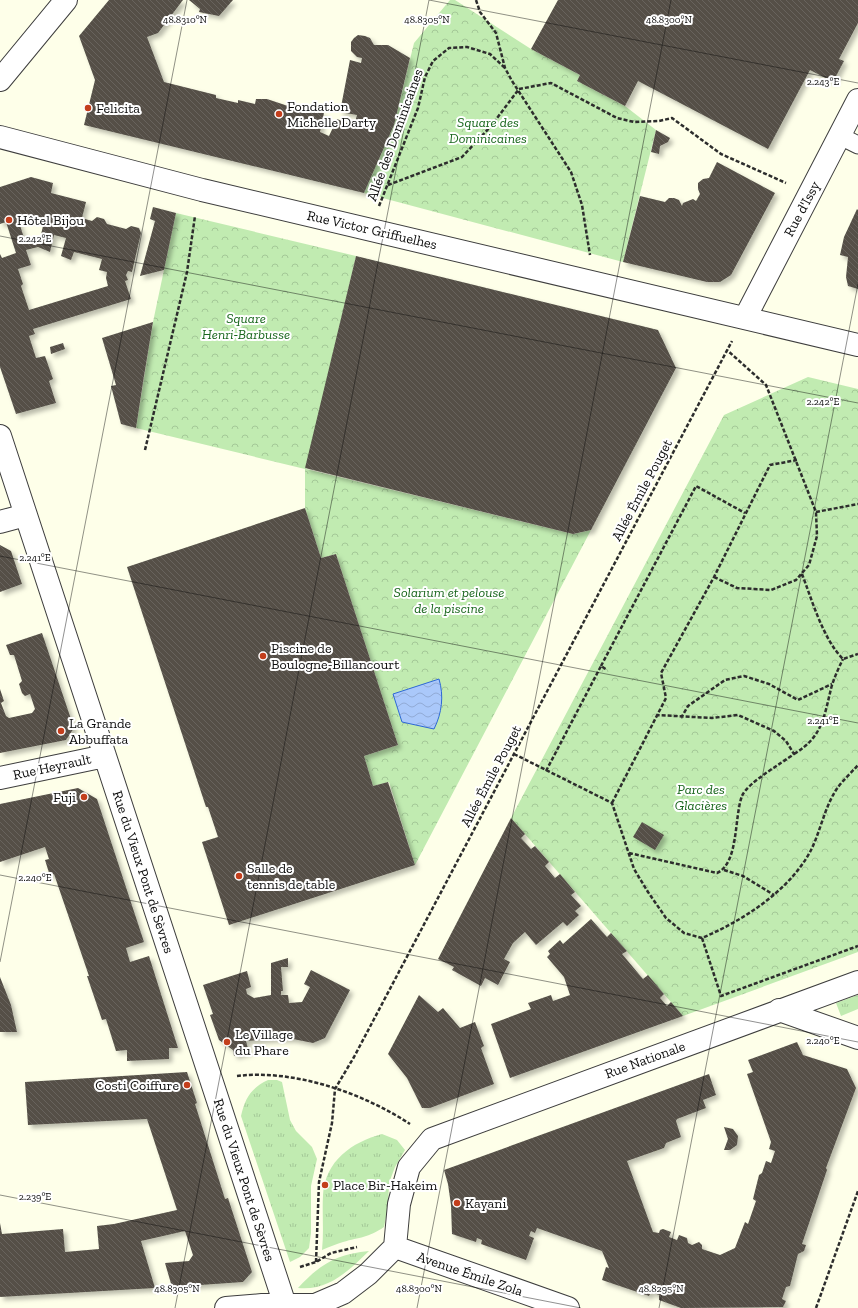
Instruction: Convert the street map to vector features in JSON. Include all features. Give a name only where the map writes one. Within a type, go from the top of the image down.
[{"type":"street","points":[[0,80],[66,0]]},
{"type":"street","name":"Rue d'Issy","points":[[745,318],[810,194],[849,141],[858,100]]},
{"type":"street","name":"Rue Victor Griffuelhes","points":[[0,137],[202,190],[858,345]]},
{"type":"street","name":"Rue du Vieux Pont de Sèvres","points":[[0,436],[285,1307]]},
{"type":"street","points":[[0,522],[26,515]]},
{"type":"street","name":"Rue Heyrault","points":[[0,778],[105,756]]},
{"type":"street","name":"Rue Nationale","points":[[432,1139],[858,982]]},
{"type":"street","points":[[779,1010],[858,1038]]},
{"type":"street","points":[[226,1308],[315,1305],[343,1293],[368,1274],[395,1248],[399,1204],[409,1166],[432,1139]]},
{"type":"street","name":"Avenue Émile Zola","points":[[395,1248],[568,1308]]},
{"type":"path","points":[[476,0],[480,12],[496,33],[505,68],[571,172],[582,205],[590,253],[587,282]]},
{"type":"path","name":"Allée des Dominicaines","points":[[372,230],[382,197],[418,108],[425,77],[433,60],[449,48],[467,47],[490,54],[505,68]]},
{"type":"path","points":[[388,185],[462,157],[491,126],[519,89],[551,83],[617,118],[634,122],[659,121],[672,118],[721,154],[810,194]]},
{"type":"path","points":[[145,450],[186,280],[195,217],[202,190]]},
{"type":"path","name":"Allée Émile Pouget","points":[[316,1262],[319,1182],[332,1123],[336,1089],[745,318]]},
{"type":"path","points":[[714,577],[737,588],[771,590],[796,580],[810,566],[817,536],[816,512],[797,460],[766,385],[727,350]]},
{"type":"path","points":[[612,803],[666,698],[661,672],[714,577],[770,465],[797,460]]},
{"type":"path","points":[[546,771],[696,486],[745,513]]},
{"type":"path","points":[[816,512],[858,504]]},
{"type":"path","points":[[802,574],[824,629],[836,652],[843,659]]},
{"type":"path","points":[[629,854],[717,873],[724,870],[728,865],[742,795],[756,780],[806,747],[818,732],[826,716],[832,684],[843,659],[858,654]]},
{"type":"path","points":[[601,666],[607,670]]},
{"type":"path","points":[[681,718],[688,706],[725,680],[744,676],[756,678],[798,700],[832,684]]},
{"type":"path","points":[[657,716],[712,718],[738,715],[774,731],[786,741],[794,754]]},
{"type":"path","points":[[514,754],[612,803],[634,870],[666,918],[684,933],[702,938],[719,931],[760,906],[774,894],[809,853],[836,791],[858,765]]},
{"type":"path","points":[[724,870],[743,876],[774,894]]},
{"type":"path","points":[[702,938],[721,996],[858,946]]},
{"type":"path","points":[[211,1079],[252,1074],[288,1076],[336,1089],[365,1100],[404,1120],[432,1139]]},
{"type":"path","points":[[816,1308],[858,1191]]},
{"type":"path","points":[[295,1268],[316,1262],[331,1253],[359,1246]]},
{"type":"green space","name":"Square des Dominicaines","points":[[450,0],[455,0],[531,49],[580,75],[577,81],[625,106],[656,130],[623,262],[364,193],[394,125],[414,43]]},
{"type":"green space","points":[[176,213],[356,256],[306,469],[573,534],[591,530],[415,865],[389,782],[373,786],[364,756],[398,745],[336,554],[321,558],[305,508],[305,469],[136,428],[153,322]]},
{"type":"green space","name":"Parc des Glacières","points":[[808,377],[858,389],[858,952],[683,1016],[511,818],[724,415]]},
{"type":"green space","points":[[858,995],[858,1009],[841,1016],[836,1003]]},
{"type":"green space","points":[[268,1080],[277,1080],[282,1082],[290,1120],[296,1131],[312,1147],[317,1159],[311,1186],[311,1233],[309,1248],[300,1257],[290,1262],[241,1116],[247,1099],[253,1090]]},
{"type":"green space","points":[[382,1134],[397,1140],[405,1150],[395,1167],[389,1183],[388,1207],[384,1227],[368,1235],[322,1250],[323,1195],[329,1172],[342,1155],[351,1148],[360,1142]]},
{"type":"green space","points":[[369,1251],[353,1266],[329,1283],[309,1288],[298,1288],[314,1273],[330,1262],[358,1252]]},
{"type":"water","points":[[439,679],[442,698],[439,717],[434,729],[402,722],[393,694]]},
{"type":"building","points":[[109,0],[183,0],[158,33],[147,37],[164,82],[216,95],[216,98],[238,103],[238,100],[255,104],[256,99],[267,99],[303,111],[324,113],[320,132],[329,136],[337,119],[354,126],[357,115],[340,112],[350,60],[361,63],[362,58],[357,57],[351,51],[351,42],[354,38],[358,35],[365,36],[370,38],[374,45],[388,45],[410,58],[394,125],[364,193],[84,125],[95,80],[79,36]]},
{"type":"building","points":[[189,0],[233,0],[219,16],[199,12],[200,9]]},
{"type":"building","points":[[558,0],[858,0],[858,23],[839,59],[844,61],[833,82],[810,70],[768,149],[638,81],[625,106],[577,81],[580,75],[531,49]]},
{"type":"building","points":[[656,130],[670,138],[668,142],[660,146],[659,154],[651,152]]},
{"type":"building","points":[[717,162],[775,193],[731,275],[720,282],[707,282],[623,262],[640,196],[665,202],[669,198],[674,198],[679,200],[682,206],[683,203],[693,199],[696,201],[700,194],[698,183],[703,179],[709,178]]},
{"type":"building","points":[[31,177],[53,183],[51,193],[86,202],[82,218],[92,221],[97,217],[104,219],[107,224],[126,229],[131,226],[139,228],[141,233],[132,272],[128,271],[126,275],[128,280],[125,281],[131,299],[33,329],[35,334],[29,336],[36,358],[45,356],[53,379],[49,381],[56,403],[16,414],[0,367],[0,254],[2,258],[16,253],[6,222],[0,224],[0,187]],"holes":[[[45,217],[40,239],[25,241],[18,219]],[[54,235],[66,238],[61,256],[71,260],[74,252],[102,259],[99,270],[107,272],[106,278],[108,286],[29,310],[21,286],[23,284],[18,269],[31,265],[26,250],[38,247],[50,252]]]},
{"type":"building","points":[[153,207],[176,213],[164,270],[140,276],[155,221],[150,219]]},
{"type":"building","points":[[857,209],[858,289],[848,286],[846,277],[848,257],[840,255],[844,237]]},
{"type":"building","points":[[356,256],[658,330],[676,368],[591,530],[573,534],[305,468]]},
{"type":"building","points":[[153,322],[136,428],[121,424],[111,386],[116,385],[102,338]]},
{"type":"building","points":[[63,343],[65,349],[51,354],[50,347]]},
{"type":"building","name":"Piscine de Boulogne-Billancourt","points":[[305,508],[321,558],[336,554],[398,745],[364,756],[373,786],[388,782],[415,865],[229,925],[202,842],[218,837],[208,807],[206,807],[127,567]]},
{"type":"building","points":[[0,545],[11,551],[22,584],[0,592]]},
{"type":"building","points":[[42,633],[74,728],[66,740],[0,753],[0,689],[4,701],[1,703],[6,716],[9,718],[32,713],[35,709],[30,694],[25,696],[22,693],[19,684],[22,681],[14,655],[10,655],[6,645]]},
{"type":"building","points":[[78,788],[97,799],[144,942],[126,948],[130,962],[149,956],[178,1048],[169,1048],[169,1059],[127,1061],[127,1050],[116,1051],[106,1019],[102,1020],[87,976],[89,976],[54,874],[50,876],[45,860],[49,859],[45,847],[0,862],[0,804]]},
{"type":"building","points":[[511,818],[525,834],[521,838],[531,849],[535,846],[549,862],[545,866],[555,878],[560,874],[575,892],[571,895],[581,906],[575,911],[579,915],[567,926],[563,922],[536,945],[525,932],[513,943],[504,959],[510,962],[498,985],[485,978],[481,986],[452,970],[454,967],[438,959]]},
{"type":"building","points":[[642,822],[664,835],[655,850],[633,837]]},
{"type":"building","points":[[591,919],[607,937],[611,933],[627,951],[622,954],[643,979],[648,975],[664,994],[660,998],[667,1006],[671,1002],[683,1016],[510,1078],[491,1024],[531,1009],[528,1003],[551,995],[553,1001],[570,995],[564,977],[547,957],[550,954],[548,951],[560,940],[563,944]]},
{"type":"building","points":[[288,958],[288,967],[281,967],[283,991],[281,991],[281,995],[288,995],[289,1003],[302,1002],[310,987],[304,984],[311,970],[350,990],[325,1038],[313,1043],[293,1039],[246,1041],[249,1052],[234,1056],[233,1050],[219,1040],[210,1015],[213,1014],[203,985],[247,971],[251,987],[246,989],[247,994],[254,998],[271,995],[271,963]]},
{"type":"building","points":[[0,977],[11,1005],[17,1032],[0,1032]]},
{"type":"building","points":[[419,995],[438,1012],[443,1008],[460,1028],[475,1022],[484,1046],[481,1048],[494,1084],[430,1108],[422,1108],[407,1078],[388,1054]]},
{"type":"building","points":[[797,1042],[803,1055],[847,1069],[856,1088],[826,1168],[827,1170],[802,1244],[806,1245],[804,1251],[798,1254],[790,1286],[786,1287],[782,1299],[786,1301],[783,1307],[681,1308],[659,1300],[659,1295],[651,1292],[649,1296],[602,1280],[606,1267],[609,1268],[602,1251],[537,1228],[535,1233],[531,1231],[529,1236],[534,1238],[526,1260],[481,1244],[482,1240],[477,1238],[476,1242],[452,1234],[451,1205],[444,1170],[709,1074],[716,1095],[703,1100],[706,1108],[677,1119],[676,1121],[681,1137],[666,1143],[664,1148],[627,1161],[653,1232],[659,1233],[660,1230],[663,1229],[671,1232],[669,1237],[677,1240],[679,1235],[687,1238],[688,1243],[692,1245],[699,1242],[702,1245],[702,1249],[720,1255],[735,1248],[745,1222],[748,1224],[756,1201],[753,1199],[759,1175],[762,1173],[766,1161],[771,1163],[775,1151],[769,1149],[771,1142],[747,1074],[753,1072],[748,1060]]},
{"type":"building","points":[[187,1072],[197,1103],[195,1104],[225,1199],[228,1198],[252,1272],[243,1282],[172,1287],[165,1263],[189,1261],[193,1255],[185,1231],[141,1241],[155,1288],[0,1297],[0,1223],[2,1234],[63,1229],[65,1252],[99,1249],[97,1226],[114,1224],[177,1210],[147,1119],[28,1125],[25,1082]]},
{"type":"building","points":[[724,1127],[733,1129],[738,1136],[737,1145],[730,1150],[724,1150],[728,1139]]},
{"type":"place","name":"Felicita","points":[[88,108]]},
{"type":"place","name":"Fondation Michelle Darty","points":[[279,114]]},
{"type":"place","name":"Hôtel Bijou","points":[[9,220]]},
{"type":"place","name":"Piscine de Boulogne-Billancourt","points":[[263,656]]},
{"type":"place","name":"La Grande Abbuffata","points":[[61,731]]},
{"type":"place","name":"Fuji","points":[[84,797]]},
{"type":"place","name":"Salle de tennis de table","points":[[239,876]]},
{"type":"place","name":"Le Village du Phare","points":[[227,1042]]},
{"type":"place","name":"Costi Coiffure","points":[[187,1085]]},
{"type":"place","name":"Place Bir-Hakeim","points":[[325,1185]]},
{"type":"place","name":"Kayani","points":[[457,1203]]},
{"type":"park label","name":"Square Henri-Barbusse","points":[[246,326]]},
{"type":"park label","name":"Solarium et pelouse de la piscine","points":[[449,600]]}]
